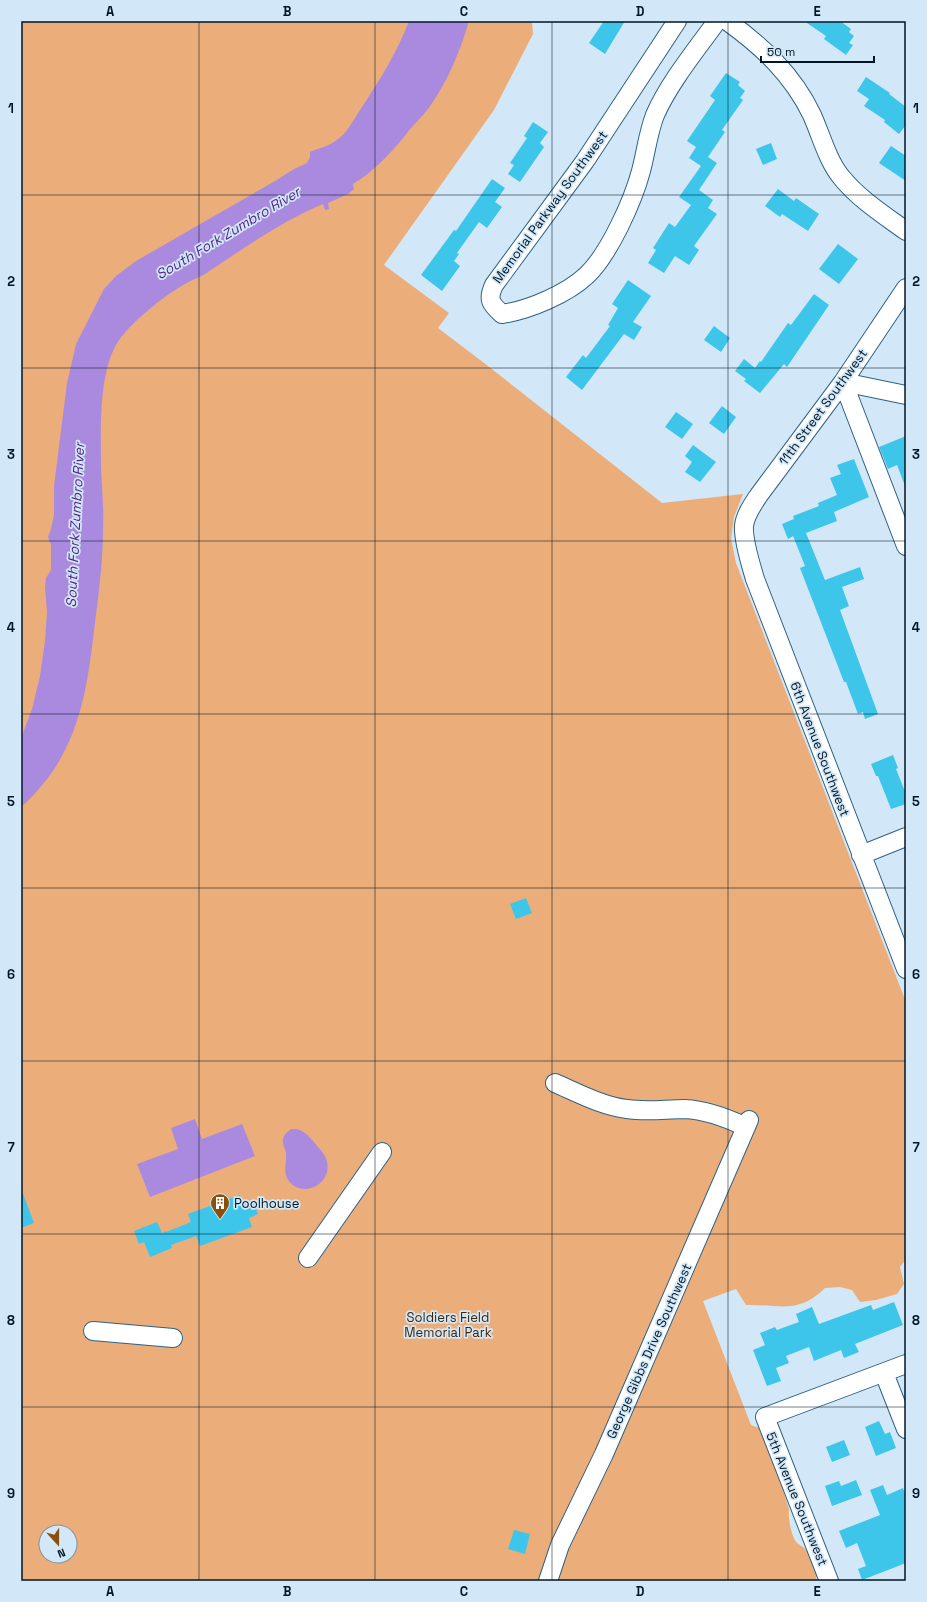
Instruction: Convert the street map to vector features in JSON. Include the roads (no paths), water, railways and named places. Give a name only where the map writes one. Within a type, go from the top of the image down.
[{"type":"street","name":"Memorial Parkway Southwest","points":[[677,21],[585,161],[494,285],[490,294],[492,304],[502,314],[518,312],[552,298],[587,276],[596,265],[632,201],[641,171],[650,128],[656,113],[667,93],[716,21]]},
{"type":"street","points":[[727,21],[764,50],[794,83],[812,114],[836,169],[842,178],[861,197],[906,230]]},
{"type":"street","name":"11th Street Southwest","points":[[744,527],[749,512],[759,495],[843,382],[906,288]]},
{"type":"street","points":[[843,382],[906,394]]},
{"type":"street","points":[[843,382],[906,546]]},
{"type":"street","name":"6th Avenue Southwest","points":[[744,527],[748,555],[755,579],[906,969]]},
{"type":"street","points":[[861,855],[906,837]]},
{"type":"street","name":"George Gibbs Drive Southwest","points":[[548,1581],[560,1546],[604,1454],[748,1124],[722,1116],[686,1109],[643,1111],[625,1109],[590,1098],[555,1083]]},
{"type":"street","points":[[308,1258],[382,1152]]},
{"type":"street","points":[[93,1331],[173,1338]]},
{"type":"street","points":[[906,1364],[884,1373],[906,1429]]},
{"type":"street","name":"5th Avenue Southwest","points":[[829,1581],[765,1417],[884,1373]]},
{"type":"water","name":"South Fork Zumbro River","points":[[409,21],[469,21],[457,56],[441,89],[428,109],[393,150],[374,169],[353,184],[354,189],[348,194],[328,203],[329,209],[325,210],[323,204],[307,211],[262,236],[205,274],[177,289],[137,320],[121,337],[116,345],[110,358],[103,389],[101,422],[103,515],[102,556],[87,681],[82,704],[66,748],[54,769],[40,788],[21,807],[21,738],[32,709],[40,676],[45,641],[47,612],[45,588],[46,578],[51,570],[51,545],[48,537],[54,515],[54,486],[67,383],[76,344],[104,289],[116,276],[136,261],[294,169],[307,163],[310,157],[310,152],[332,143],[341,136],[350,126],[387,67]]},
{"type":"water","points":[[195,1119],[202,1139],[242,1124],[255,1156],[150,1197],[137,1164],[178,1149],[171,1128]]},
{"type":"water","points":[[291,1129],[298,1129],[307,1134],[325,1156],[328,1166],[322,1181],[316,1186],[308,1189],[293,1185],[287,1178],[285,1172],[286,1153],[283,1139],[286,1133]]},
{"type":"place","name":"Poolhouse","points":[[220,1220]]},
{"type":"park label","name":"Soldiers Field Memorial Park","points":[[448,1324]]}]
